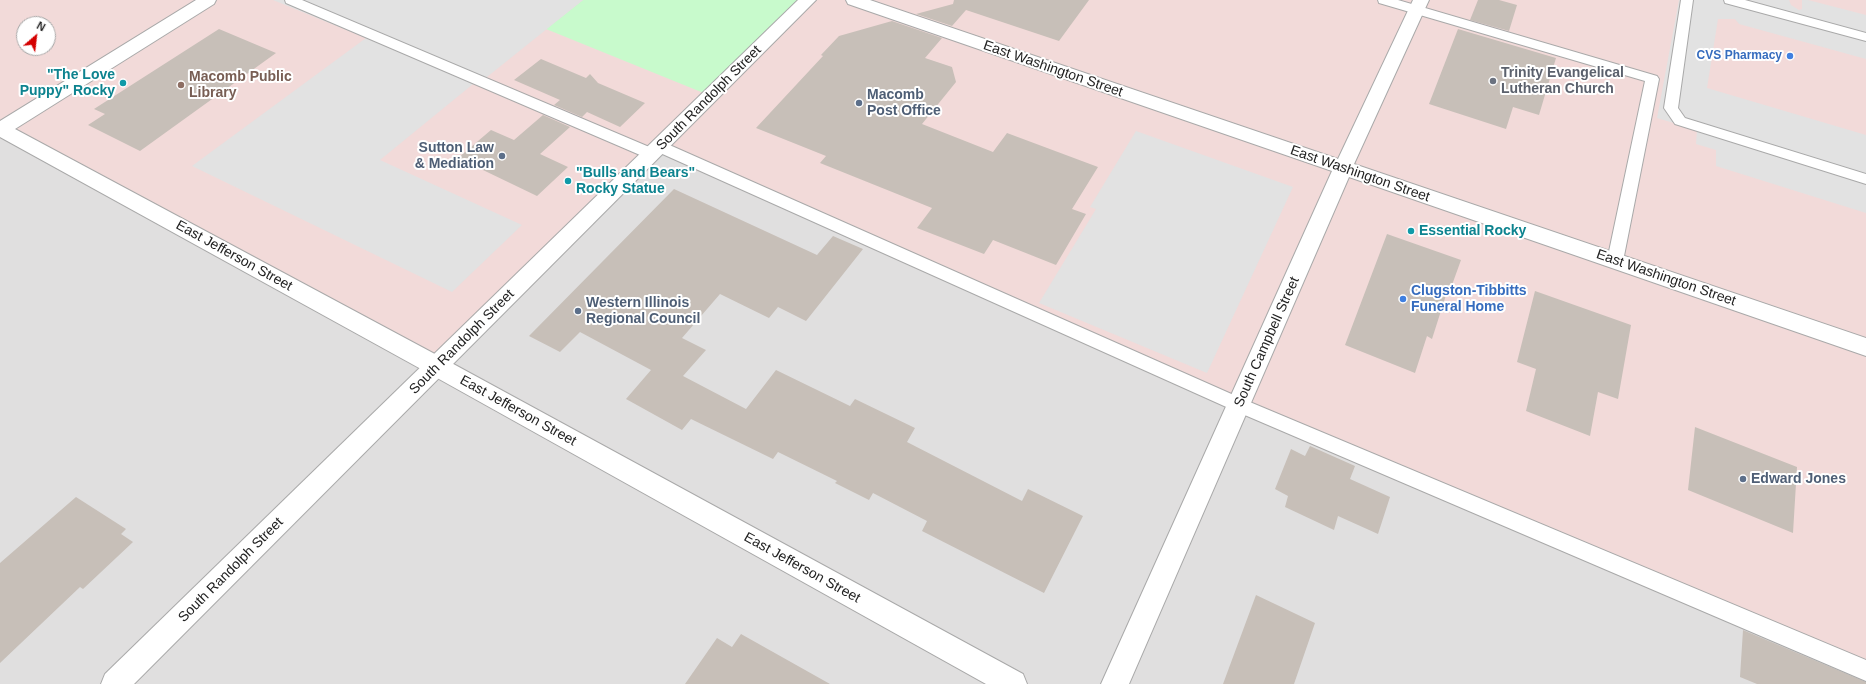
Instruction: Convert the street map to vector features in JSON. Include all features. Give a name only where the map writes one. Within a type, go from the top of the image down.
[{"type":"street","points":[[0,129],[208,0]]},
{"type":"street","name":"South Randolph Street","points":[[115,684],[438,367],[808,0]]},
{"type":"street","name":"East Washington Street","points":[[854,0],[1866,347]]},
{"type":"street","name":"South Campbell Street","points":[[1115,684],[1343,168],[1418,5]]},
{"type":"street","name":"East Jefferson Street","points":[[0,129],[438,367],[1013,684]]},
{"type":"lane","points":[[291,0],[656,150],[1239,405],[1866,671]]},
{"type":"lane","points":[[1384,0],[1418,5],[1652,79],[1615,261]]},
{"type":"lane","points":[[1687,0],[1671,108],[1680,121],[1866,178]]},
{"type":"lane","points":[[1730,0],[1748,2],[1866,38]]},
{"type":"shaded area","points":[[0,0],[1866,0],[1866,671],[660,147],[438,367],[0,129]]},
{"type":"shaded area","points":[[273,0],[583,0],[482,81],[478,80],[380,160],[522,225],[452,292],[192,166],[366,38]]},
{"type":"shaded area","points":[[1679,0],[1789,0],[1791,5],[1799,10],[1802,9],[1802,0],[1808,0],[1866,15],[1866,59],[1739,24],[1735,19],[1718,19],[1707,88],[1866,135],[1866,213],[1716,166],[1716,150],[1696,144],[1697,130],[1657,118]]},
{"type":"shaded area","points":[[0,129],[660,147],[1866,671],[1866,684],[0,684]]},
{"type":"shaded area","points":[[1136,131],[1293,187],[1207,373],[1039,303],[1096,209],[1090,207]]},
{"type":"green space","points":[[583,0],[808,0],[711,96],[546,29]]},
{"type":"building","points":[[954,0],[1089,0],[1059,41],[966,10],[952,26],[916,14],[953,4]]},
{"type":"building","points":[[1478,0],[1499,0],[1517,5],[1509,31],[1470,20]]},
{"type":"building","points":[[892,21],[942,38],[925,58],[952,67],[956,82],[922,124],[993,152],[1007,133],[1098,167],[1072,209],[1086,214],[1056,265],[993,240],[984,254],[917,228],[932,208],[820,163],[826,156],[756,128],[823,56],[821,55],[839,36]]},
{"type":"building","name":"Macomb Public Library","points":[[219,29],[276,53],[140,151],[88,125],[105,114],[94,109]]},
{"type":"building","name":"Trinity Evangelical Lutheran Church","points":[[1458,29],[1556,58],[1539,115],[1513,107],[1506,129],[1429,104]]},
{"type":"building","points":[[541,59],[586,78],[590,74],[598,83],[645,103],[620,127],[587,112],[582,117],[554,105],[560,100],[514,80]]},
{"type":"building","name":"Sutton Law & Mediation","points":[[543,115],[570,127],[540,154],[568,167],[537,196],[458,158],[491,130],[514,140]]},
{"type":"building","points":[[674,189],[817,255],[833,236],[863,249],[806,321],[778,307],[769,318],[720,294],[682,338],[706,350],[683,376],[746,409],[776,370],[850,406],[855,399],[915,428],[907,442],[1022,501],[1028,489],[1083,516],[1044,593],[922,531],[927,521],[873,493],[869,500],[835,483],[837,481],[778,452],[773,459],[691,419],[682,430],[626,399],[651,370],[580,332],[560,352],[529,336]]},
{"type":"building","name":"Clugston-Tibbitts Funeral Home","points":[[1387,234],[1461,260],[1448,296],[1446,295],[1432,339],[1427,336],[1415,373],[1345,345]]},
{"type":"building","points":[[1535,291],[1631,325],[1618,399],[1598,392],[1590,436],[1526,411],[1536,369],[1517,362]]},
{"type":"building","name":"Edward Jones","points":[[1695,427],[1797,467],[1793,533],[1688,490]]},
{"type":"building","points":[[1310,446],[1355,466],[1350,479],[1390,497],[1378,534],[1338,516],[1334,530],[1285,507],[1288,496],[1275,489],[1291,449],[1305,456]]},
{"type":"building","points":[[76,497],[126,529],[121,534],[133,542],[83,589],[80,587],[0,663],[0,563]]},
{"type":"building","points":[[1256,595],[1315,623],[1294,684],[1223,684]]},
{"type":"building","points":[[1743,630],[1866,682],[1866,684],[1757,684],[1740,677]]},
{"type":"building","points":[[741,634],[830,684],[685,684],[717,638],[732,647]]},
{"type":"place","name":"CVS Pharmacy","points":[[1790,56]]},
{"type":"place","name":"Trinity Evangelical Lutheran Church","points":[[1493,81]]},
{"type":"place","name":"\"The Love Puppy\" Rocky","points":[[123,83]]},
{"type":"place","name":"Macomb Public Library","points":[[181,85]]},
{"type":"place","name":"Macomb Post Office","points":[[859,103]]},
{"type":"place","name":"Sutton Law & Mediation","points":[[502,156]]},
{"type":"place","name":"\"Bulls and Bears\" Rocky Statue","points":[[568,181]]},
{"type":"place","name":"Essential Rocky","points":[[1411,231]]},
{"type":"place","name":"Clugston-Tibbitts Funeral Home","points":[[1403,299]]},
{"type":"place","name":"Western Illinois Regional Council","points":[[578,311]]},
{"type":"place","name":"Edward Jones","points":[[1743,479]]}]
